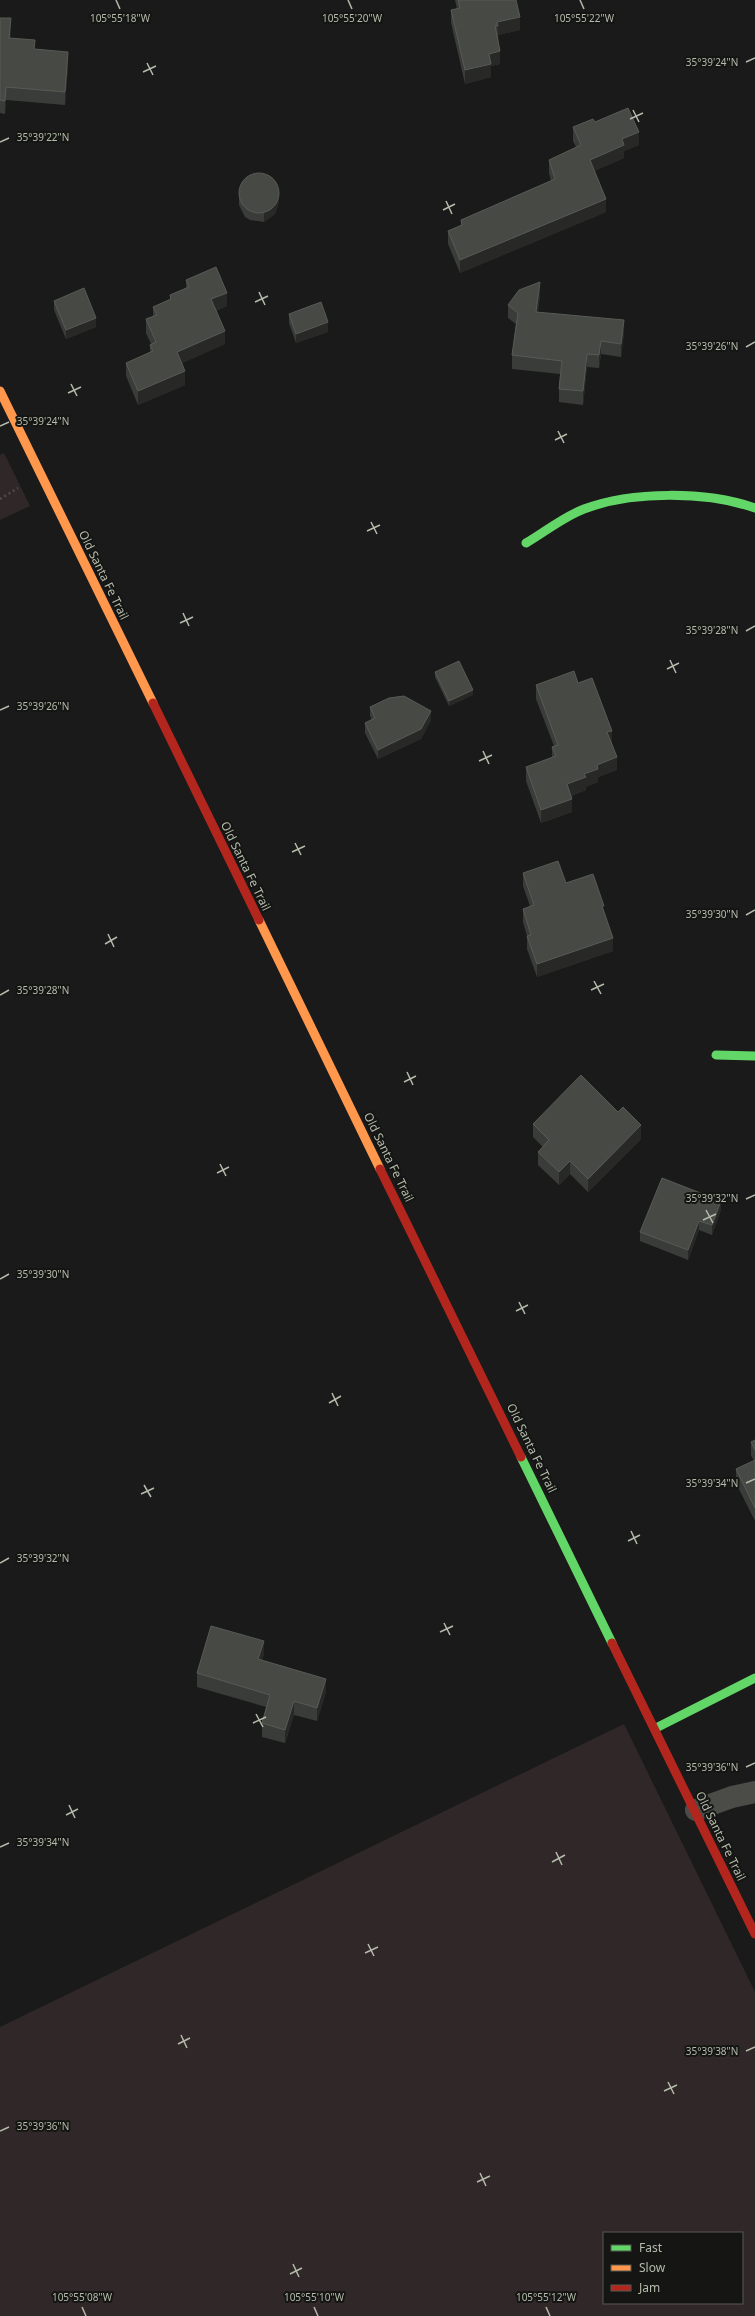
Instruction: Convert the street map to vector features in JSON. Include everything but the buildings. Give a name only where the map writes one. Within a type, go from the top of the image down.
[{"type":"street","name":"Old Santa Fe Trail","points":[[0,391],[656,1728],[755,1934]]},
{"type":"street","points":[[526,543],[584,510],[640,498],[701,496],[755,508]]},
{"type":"street","points":[[716,1055],[755,1056]]},
{"type":"street","points":[[656,1728],[755,1678]]},
{"type":"street","points":[[696,1810],[732,1797],[755,1792]]},
{"type":"shaded area","points":[[4,453],[30,506],[0,520],[0,455]]},
{"type":"shaded area","points":[[624,1724],[755,1992],[755,2316],[0,2316],[0,2027]]},
{"type":"traffic: fast","points":[[526,543],[576,512],[603,503],[624,499],[646,496],[692,496],[736,502],[755,508]]},
{"type":"traffic: fast","points":[[716,1055],[755,1056]]},
{"type":"traffic: fast","points":[[521,1457],[612,1643]]},
{"type":"traffic: fast","points":[[656,1728],[755,1678]]},
{"type":"traffic: slow","points":[[0,391],[153,703]]},
{"type":"traffic: slow","points":[[259,920],[380,1169]]},
{"type":"traffic: jam","points":[[153,703],[259,920]]},
{"type":"traffic: jam","points":[[380,1169],[521,1457]]},
{"type":"traffic: jam","points":[[612,1643],[755,1934]]}]
